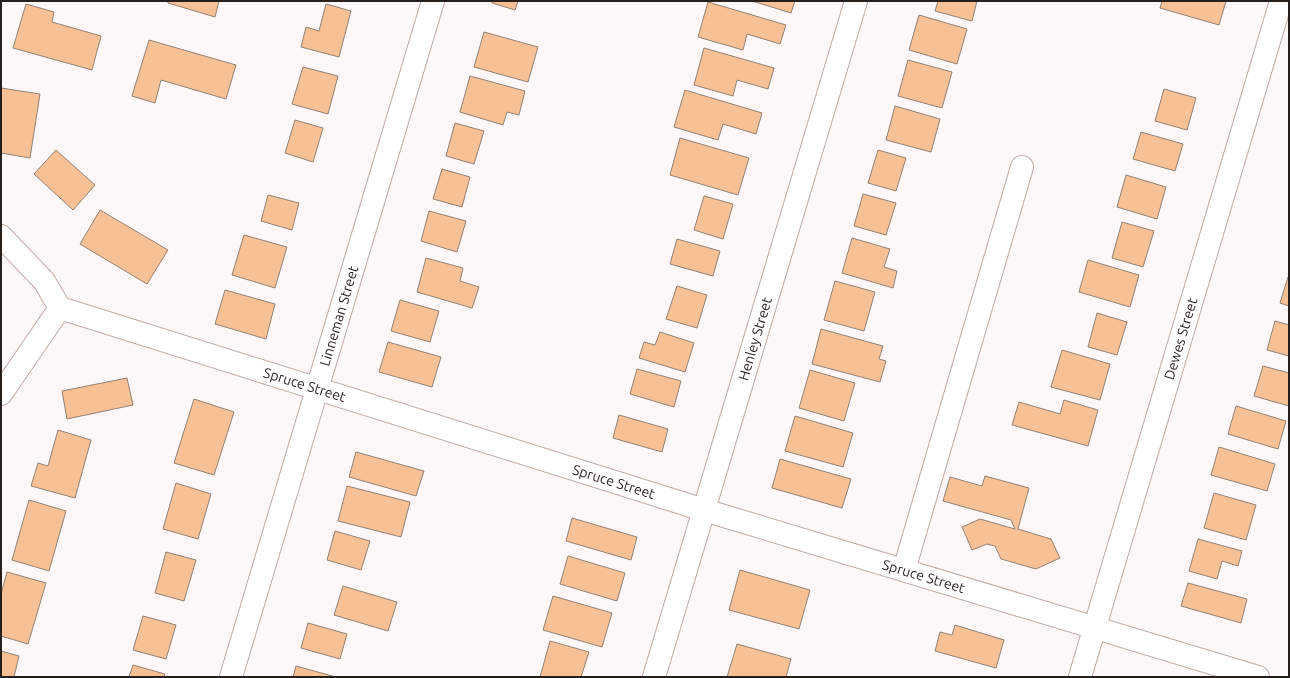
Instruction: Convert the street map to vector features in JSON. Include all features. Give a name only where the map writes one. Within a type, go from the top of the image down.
[{"type":"street","name":"Linneman Street","points":[[231,677],[433,1]]},
{"type":"street","name":"Henley Street","points":[[654,677],[856,1]]},
{"type":"street","name":"Dewes Street","points":[[1080,677],[1281,1]]},
{"type":"street","points":[[904,570],[1022,167]]},
{"type":"street","points":[[1,236],[44,280],[60,308],[1,394]]},
{"type":"street","name":"Spruce Street","points":[[60,308],[704,510],[1258,677]]},
{"type":"building","points":[[168,1],[219,1],[215,17],[168,3]]},
{"type":"building","points":[[492,1],[518,1],[515,10],[492,3]]},
{"type":"building","points":[[752,1],[795,1],[791,13]]},
{"type":"building","points":[[938,1],[977,1],[972,21],[935,11]]},
{"type":"building","points":[[1162,1],[1226,1],[1219,25],[1160,8]]},
{"type":"building","points":[[708,2],[786,25],[780,44],[747,34],[743,50],[698,37]]},
{"type":"building","points":[[26,4],[54,12],[52,22],[101,36],[92,70],[13,48]]},
{"type":"building","points":[[326,4],[351,11],[339,57],[301,47],[306,27],[319,31]]},
{"type":"building","points":[[919,15],[967,29],[957,64],[909,50]]},
{"type":"building","points":[[484,32],[538,47],[528,82],[474,67]]},
{"type":"building","points":[[149,40],[236,65],[226,99],[161,80],[155,103],[132,96]]},
{"type":"building","points":[[704,48],[774,68],[768,89],[737,80],[733,96],[694,85]]},
{"type":"building","points":[[908,60],[952,72],[942,108],[898,96]]},
{"type":"building","points":[[303,67],[338,76],[328,114],[292,104]]},
{"type":"building","points":[[470,76],[525,91],[519,115],[507,112],[503,125],[460,112]]},
{"type":"building","points":[[1,88],[40,94],[30,158],[1,153]]},
{"type":"building","points":[[1164,89],[1196,98],[1187,130],[1155,121]]},
{"type":"building","points":[[685,90],[762,113],[756,134],[723,124],[718,140],[674,127]]},
{"type":"building","points":[[895,106],[940,119],[931,152],[886,140]]},
{"type":"building","points":[[295,120],[323,128],[313,162],[285,153]]},
{"type":"building","points":[[455,123],[484,131],[474,164],[446,156]]},
{"type":"building","points":[[1141,132],[1183,144],[1175,171],[1133,159]]},
{"type":"building","points":[[680,138],[749,158],[738,195],[670,175]]},
{"type":"building","points":[[56,150],[95,185],[73,210],[34,174]]},
{"type":"building","points":[[878,150],[906,158],[896,191],[868,183]]},
{"type":"building","points":[[442,169],[470,177],[462,207],[433,199]]},
{"type":"building","points":[[1126,175],[1166,187],[1157,219],[1117,207]]},
{"type":"building","points":[[863,194],[896,203],[886,235],[854,226]]},
{"type":"building","points":[[268,195],[299,203],[292,230],[261,221]]},
{"type":"building","points":[[704,196],[733,204],[723,239],[694,230]]},
{"type":"building","points":[[100,210],[168,250],[147,284],[80,244]]},
{"type":"building","points":[[429,211],[466,221],[457,252],[421,241]]},
{"type":"building","points":[[1122,222],[1154,231],[1143,267],[1112,258]]},
{"type":"building","points":[[244,235],[287,247],[275,288],[232,275]]},
{"type":"building","points":[[852,238],[890,249],[884,267],[897,271],[893,288],[842,273]]},
{"type":"building","points":[[677,239],[720,251],[713,276],[670,264]]},
{"type":"building","points":[[426,258],[463,268],[460,281],[479,287],[472,308],[417,292]]},
{"type":"building","points":[[1088,260],[1139,275],[1130,307],[1079,292]]},
{"type":"building","points":[[1289,277],[1289,306],[1280,303]]},
{"type":"building","points":[[835,281],[875,292],[864,331],[824,320]]},
{"type":"building","points":[[677,286],[707,295],[697,328],[666,319]]},
{"type":"building","points":[[225,290],[275,304],[266,339],[215,324]]},
{"type":"building","points":[[400,300],[439,311],[430,342],[391,331]]},
{"type":"building","points":[[1097,313],[1127,322],[1117,355],[1088,347]]},
{"type":"building","points":[[1275,321],[1289,325],[1289,356],[1267,350]]},
{"type":"building","points":[[821,329],[883,346],[879,359],[886,361],[880,382],[812,364]]},
{"type":"building","points":[[660,332],[694,343],[685,372],[639,358],[644,342],[655,345]]},
{"type":"building","points":[[388,342],[441,357],[432,387],[379,372]]},
{"type":"building","points":[[1062,350],[1110,364],[1100,400],[1051,387]]},
{"type":"building","points":[[1263,366],[1289,373],[1289,406],[1254,396]]},
{"type":"building","points":[[637,369],[681,381],[674,407],[630,394]]},
{"type":"building","points":[[810,370],[855,383],[844,421],[799,408]]},
{"type":"building","points":[[127,378],[133,405],[67,419],[62,391]]},
{"type":"building","points":[[194,399],[234,412],[214,475],[174,463]]},
{"type":"building","points":[[1064,400],[1098,410],[1088,446],[1012,425],[1019,402],[1060,414]]},
{"type":"building","points":[[1236,406],[1286,421],[1278,449],[1228,434]]},
{"type":"building","points":[[619,415],[668,429],[662,452],[613,438]]},
{"type":"building","points":[[795,416],[853,433],[843,467],[785,451]]},
{"type":"building","points":[[58,430],[91,440],[75,498],[31,486],[38,463],[48,466]]},
{"type":"building","points":[[1219,447],[1275,464],[1267,491],[1211,475]]},
{"type":"building","points":[[356,452],[424,471],[416,496],[349,477]]},
{"type":"building","points":[[780,459],[851,479],[842,508],[772,488]]},
{"type":"building","points":[[985,476],[1029,488],[1018,529],[1051,539],[1060,558],[1036,569],[1001,559],[995,546],[987,544],[972,550],[962,527],[980,519],[1015,529],[1011,520],[943,501],[950,477],[982,486]]},
{"type":"building","points":[[176,483],[211,494],[198,539],[163,529]]},
{"type":"building","points":[[347,486],[410,502],[401,537],[338,521]]},
{"type":"building","points":[[1214,493],[1256,505],[1246,540],[1204,528]]},
{"type":"building","points":[[29,500],[66,511],[49,571],[12,560]]},
{"type":"building","points":[[572,518],[637,537],[631,560],[566,541]]},
{"type":"building","points":[[335,531],[370,541],[361,570],[327,560]]},
{"type":"building","points":[[1198,539],[1242,551],[1238,566],[1222,561],[1217,579],[1189,571]]},
{"type":"building","points":[[166,552],[196,560],[184,601],[155,593]]},
{"type":"building","points":[[568,556],[625,573],[617,601],[560,584]]},
{"type":"building","points":[[740,570],[810,590],[799,629],[729,610]]},
{"type":"building","points":[[7,572],[46,583],[28,644],[1,636],[1,594]]},
{"type":"building","points":[[1188,583],[1247,599],[1241,623],[1181,606]]},
{"type":"building","points":[[343,586],[397,602],[388,631],[334,615]]},
{"type":"building","points":[[553,596],[612,613],[602,647],[543,630]]},
{"type":"building","points":[[143,616],[176,625],[166,659],[133,650]]},
{"type":"building","points":[[308,623],[347,634],[340,659],[301,648]]},
{"type":"building","points":[[955,625],[1004,640],[996,668],[935,651],[940,632],[952,635]]},
{"type":"building","points":[[550,641],[589,652],[581,677],[540,677]]},
{"type":"building","points":[[737,644],[791,659],[786,677],[727,677]]},
{"type":"building","points":[[1,651],[19,656],[14,677],[1,677]]},
{"type":"building","points":[[133,665],[165,674],[164,677],[129,677]]},
{"type":"building","points":[[296,666],[336,677],[293,677]]}]
